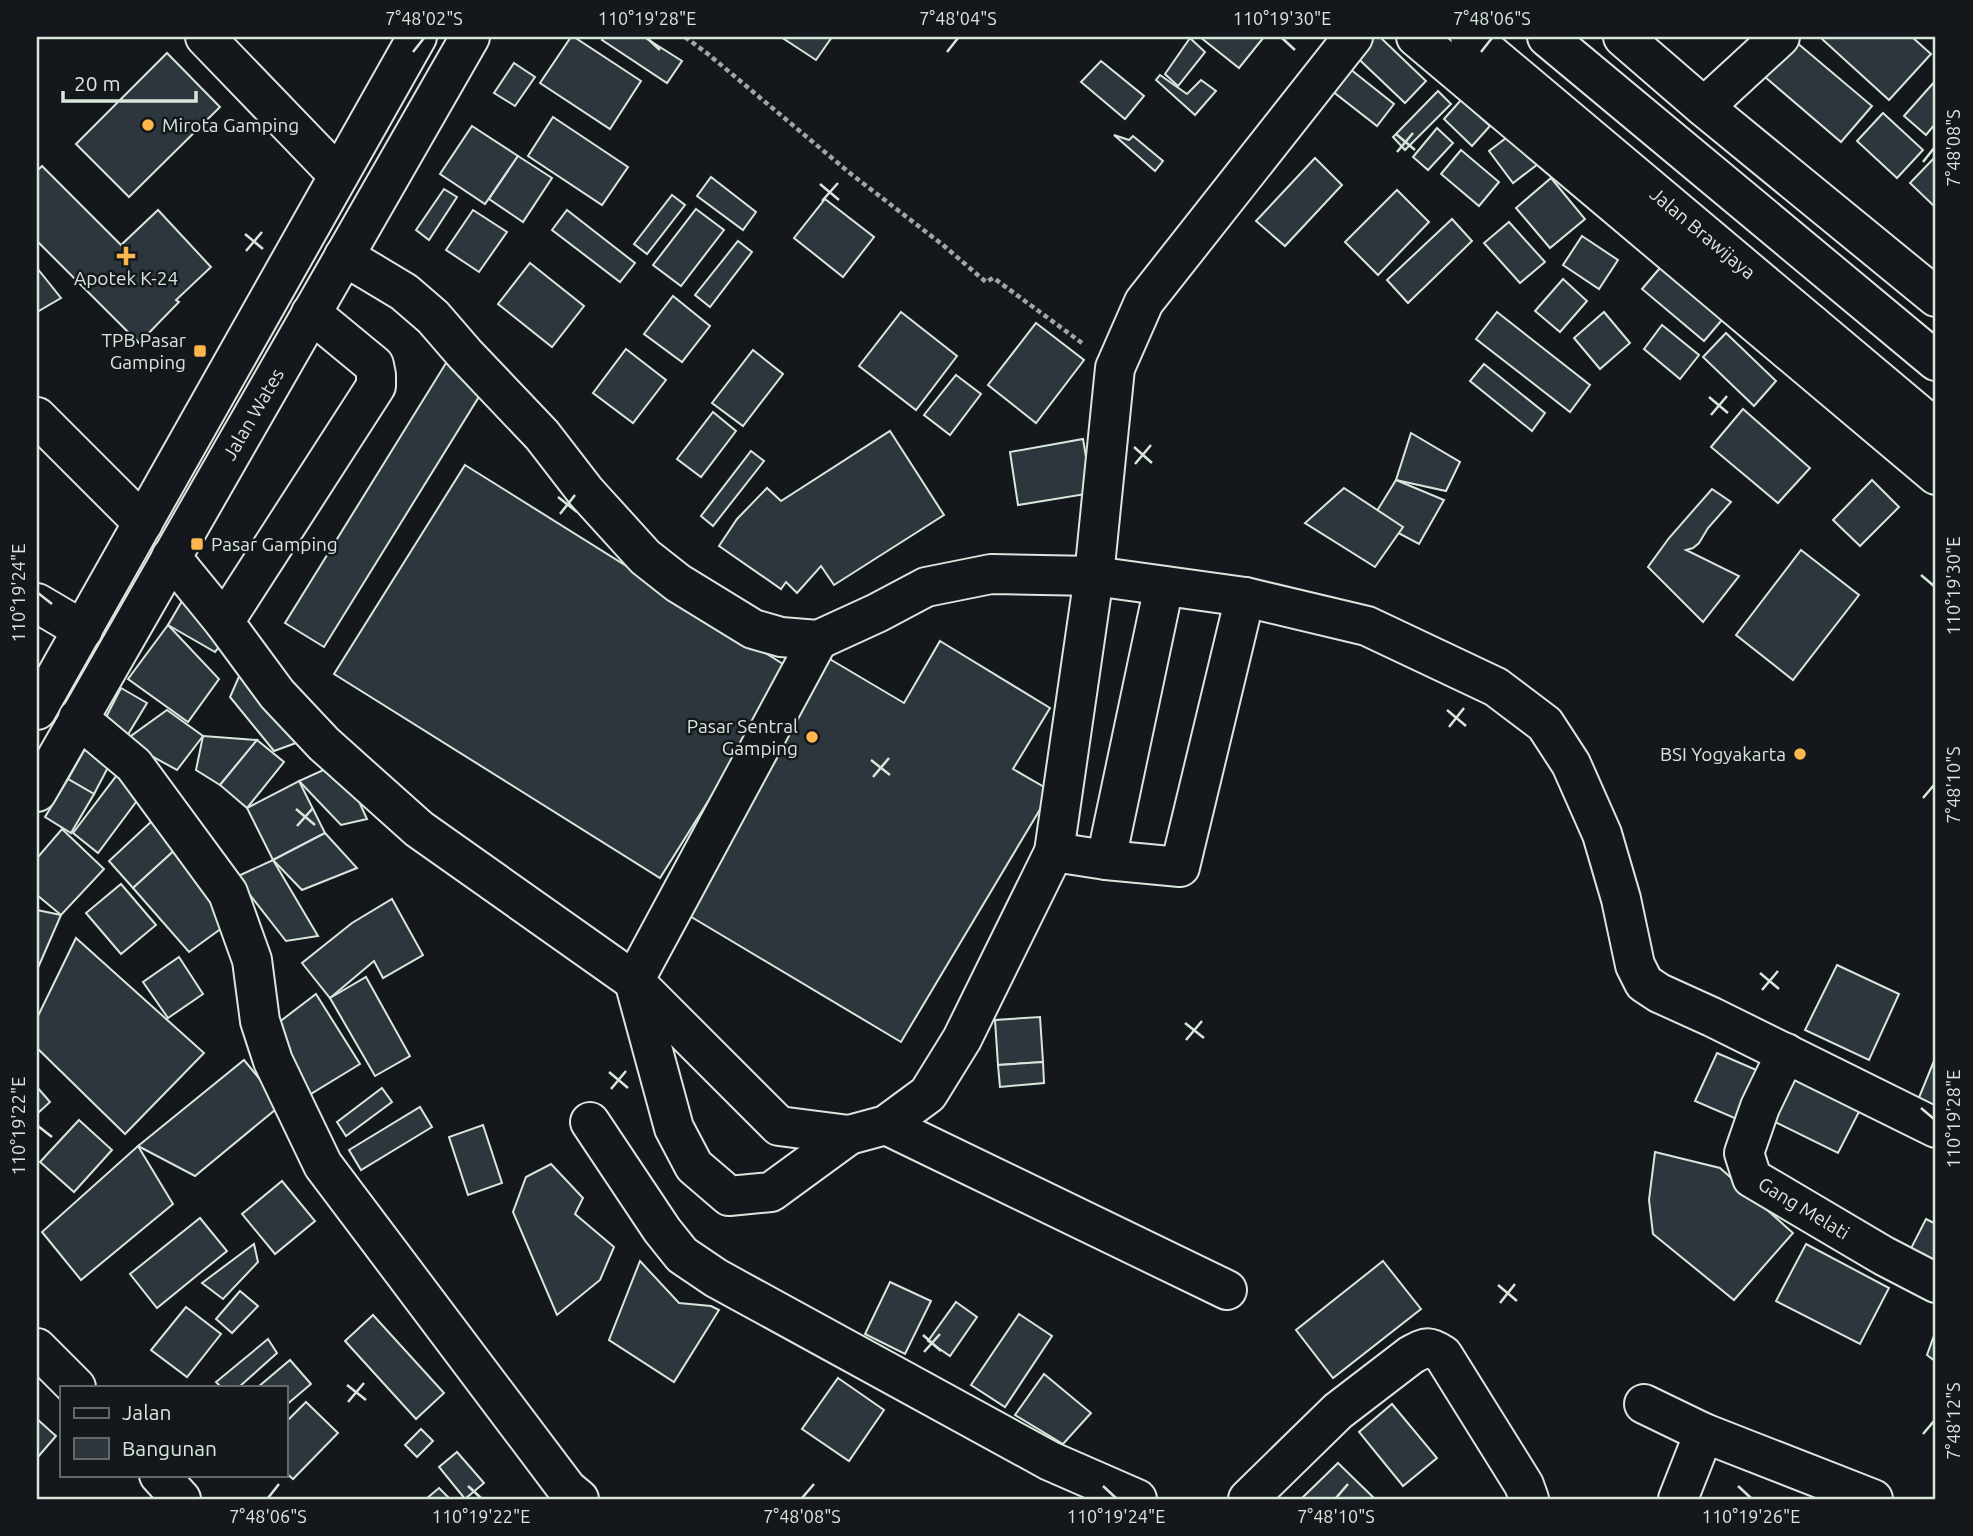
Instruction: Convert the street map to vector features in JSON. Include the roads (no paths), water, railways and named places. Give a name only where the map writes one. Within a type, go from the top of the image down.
[{"type":"main road","points":[[37,710],[417,37]]},
{"type":"main road","name":"Jalan Wates","points":[[37,792],[470,37]]},
{"type":"main road","points":[[818,640],[634,981],[674,1128],[694,1166],[729,1196],[771,1192],[849,1135],[886,1125],[928,1094],[962,1039],[1054,852],[1094,576],[1115,368],[1144,302],[1353,37]]},
{"type":"main road","points":[[1416,37],[1800,337],[1936,475]]},
{"type":"main road","points":[[1547,37],[1936,361]]},
{"type":"main road","points":[[1623,37],[1936,297]]},
{"type":"main road","points":[[1704,107],[1780,37]]},
{"type":"main road","points":[[214,41],[338,175]]},
{"type":"main road","name":"Jalan Brawijaya","points":[[1492,44],[1800,337],[1936,429]]},
{"type":"main road","points":[[344,256],[404,292],[433,317],[542,435],[586,492],[645,557],[678,583],[753,629],[781,637],[818,640],[926,587],[991,574],[1094,576],[1245,597],[1367,626],[1496,687],[1545,724],[1571,764],[1602,834],[1621,900],[1635,965],[1644,983],[1659,993],[1936,1128]]},
{"type":"main road","points":[[224,622],[376,386],[374,365],[311,313]]},
{"type":"main road","points":[[37,416],[142,523]]},
{"type":"main road","points":[[171,557],[287,704],[324,744],[410,820],[634,981],[779,1126],[849,1135]]},
{"type":"main road","points":[[1106,860],[1164,586]]},
{"type":"main road","points":[[1054,852],[1180,867],[1245,597]]},
{"type":"main road","points":[[37,603],[83,630]]},
{"type":"main road","points":[[78,718],[134,765],[228,893],[252,960],[260,1021],[273,1061],[323,1165],[567,1496]]},
{"type":"main road","name":"Gang Melati","points":[[1786,1053],[1760,1107],[1744,1153],[1752,1178],[1884,1256],[1936,1283]]},
{"type":"main road","points":[[590,1122],[662,1230],[682,1255],[728,1285],[1050,1461],[1137,1499]]},
{"type":"main road","points":[[886,1125],[1227,1290]]},
{"type":"main road","points":[[37,1348],[75,1386]]},
{"type":"main road","points":[[1248,1499],[1338,1411],[1411,1355],[1424,1348],[1433,1348],[1443,1355],[1524,1485],[1529,1499]]},
{"type":"main road","points":[[1644,1404],[1704,1433],[1873,1499]]},
{"type":"main road","points":[[1678,1499],[1704,1433]]},
{"type":"main road","points":[[160,1476],[181,1499]]},
{"type":"place","name":"Mirota Gamping","points":[[148,125]]},
{"type":"place","name":"Apotek K-24","points":[[126,256]]},
{"type":"place","name":"TPB Pasar Gamping","points":[[200,351]]},
{"type":"place","name":"Pasar Gamping","points":[[197,544]]},
{"type":"place","name":"Pasar Sentral Gamping","points":[[812,737]]},
{"type":"place","name":"BSI Yogyakarta","points":[[1800,754]]}]
